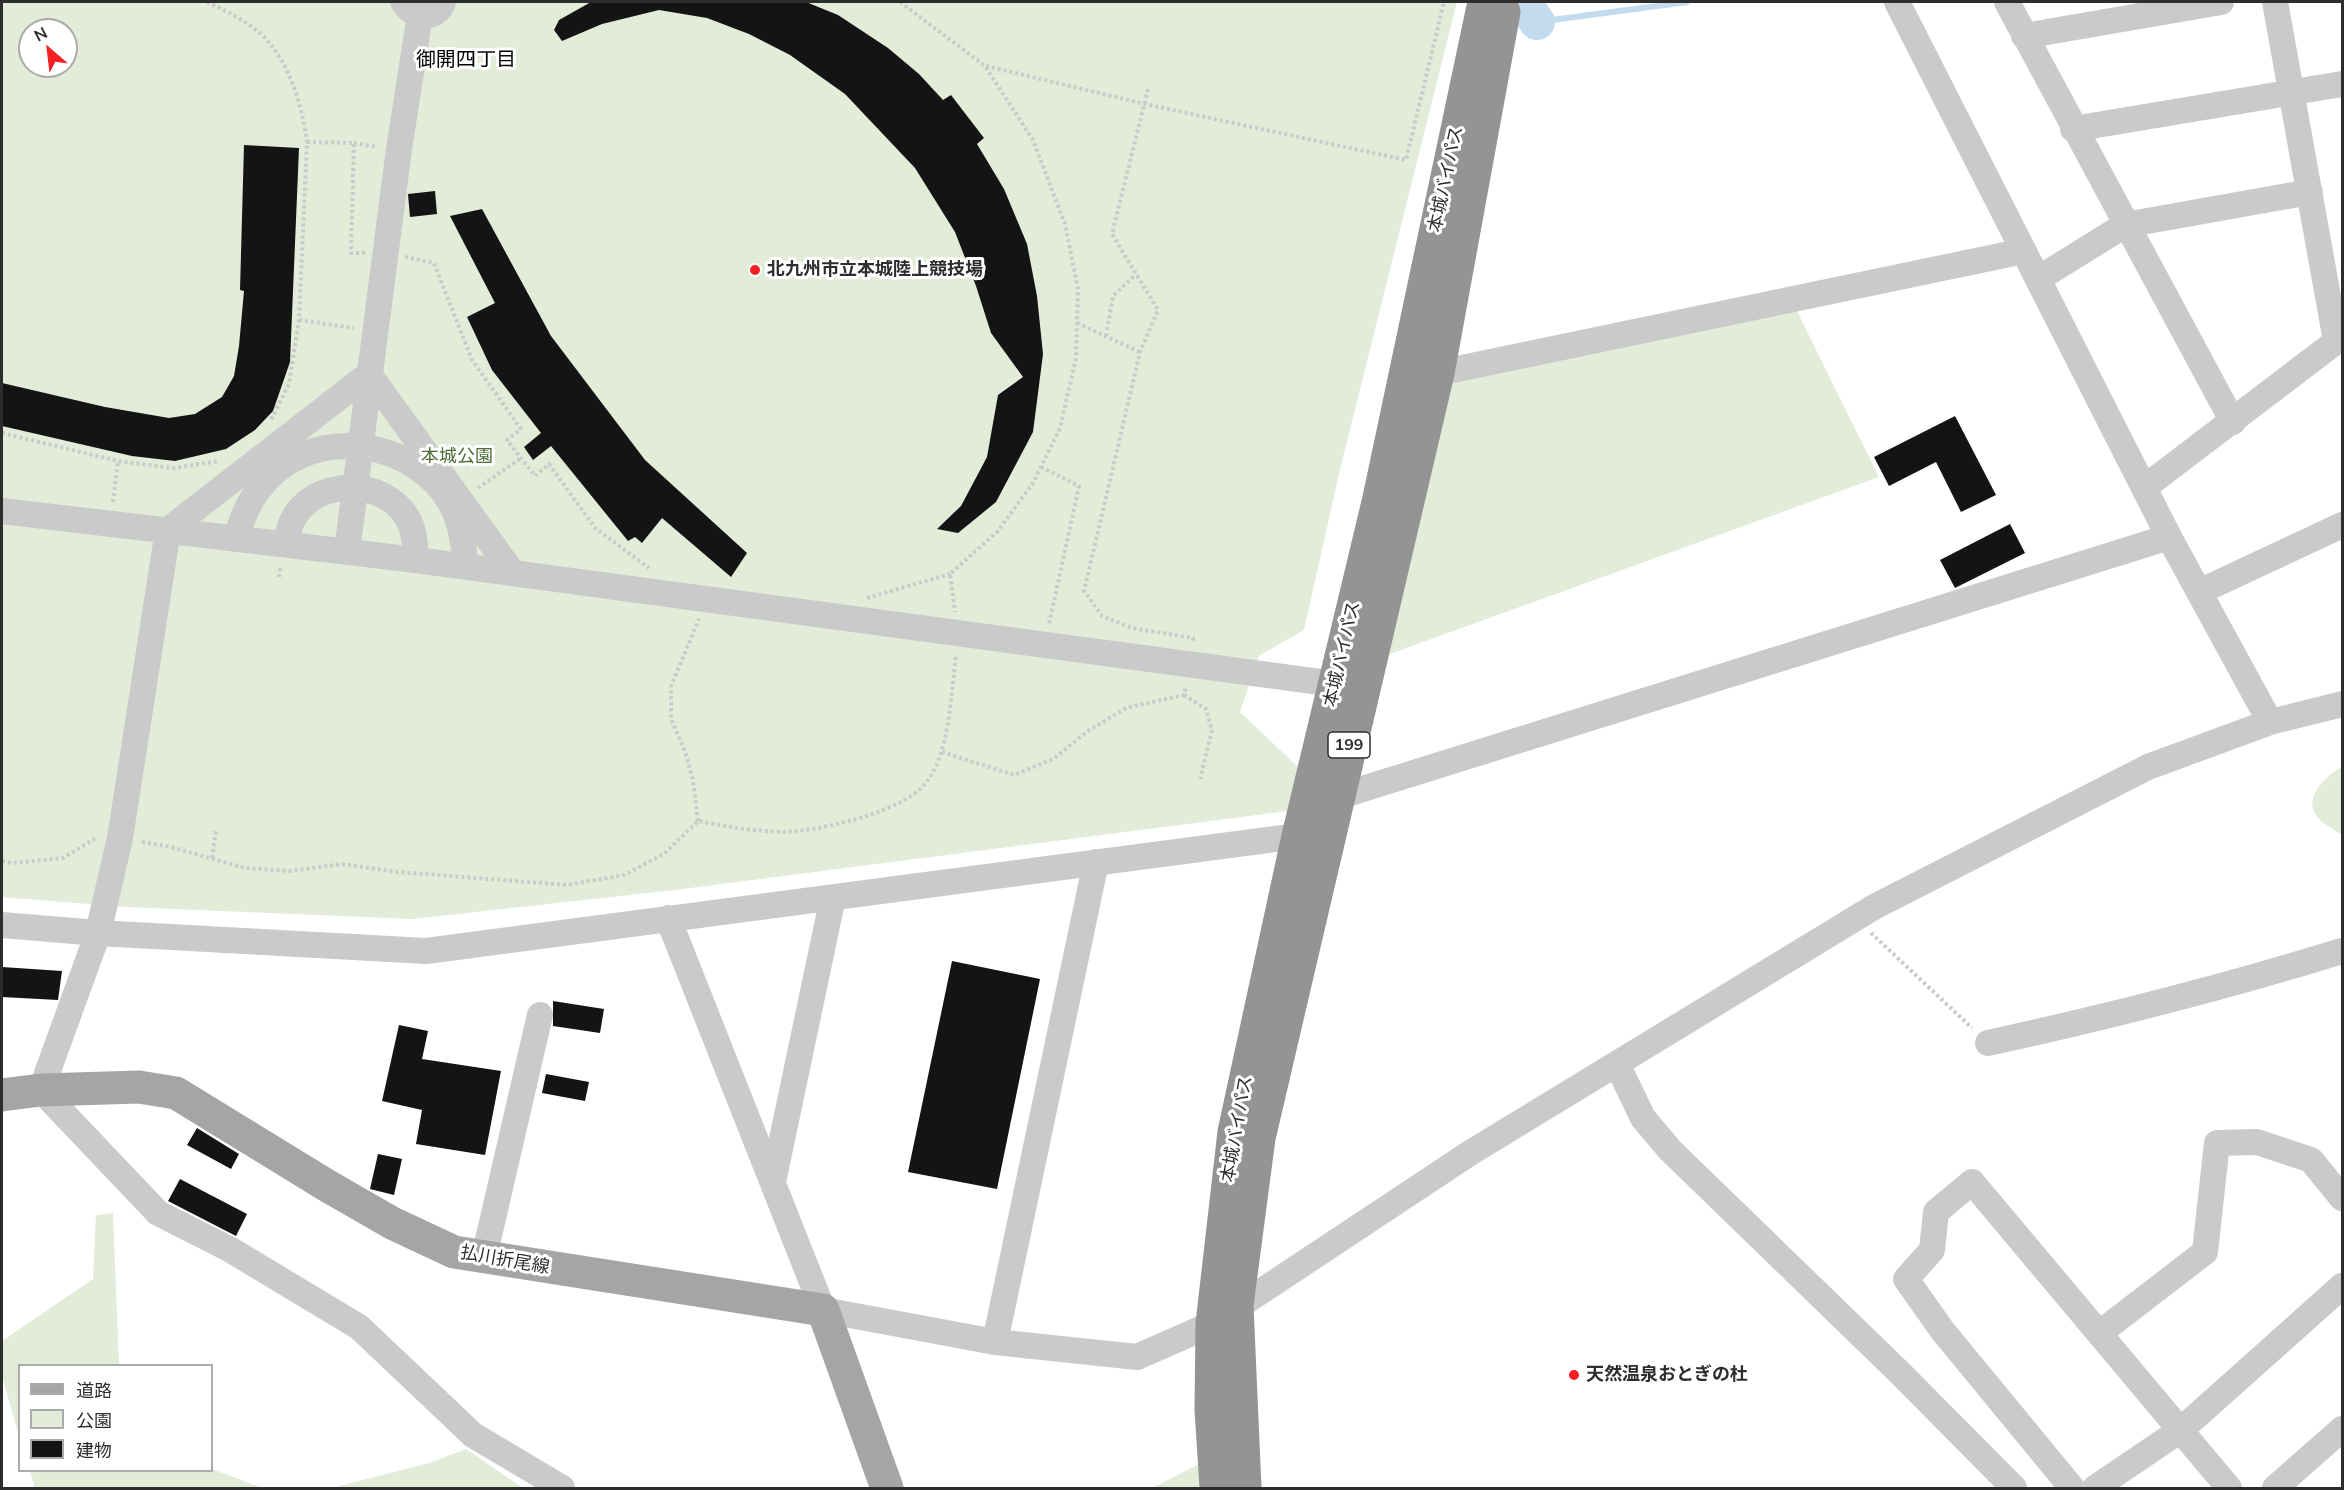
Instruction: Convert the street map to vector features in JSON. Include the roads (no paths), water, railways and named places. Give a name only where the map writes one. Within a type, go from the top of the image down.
[{"type":"highway","name":"本城バイパス","points":[[1216,1488],[1211,1409],[1224,1315],[1259,1138],[1438,373],[1494,3]]},
{"type":"highway","name":"本城バイパス","points":[[1245,1488],[1224,1315],[1234,1132],[1298,836],[1494,3]]},
{"type":"main road","name":"払川折尾線","points":[[2,1095],[41,1090],[139,1087],[176,1093],[392,1223],[454,1252],[823,1310]]},
{"type":"main road","points":[[823,1310],[887,1488]]},
{"type":"street","points":[[347,551],[415,6],[431,15],[441,7],[443,2]]},
{"type":"street","points":[[1897,2],[2169,537],[2270,722]]},
{"type":"street","points":[[2007,2],[2073,129],[2233,422]]},
{"type":"street","points":[[2024,36],[2221,2]]},
{"type":"street","points":[[2145,487],[2339,339],[2290,92],[2275,2]]},
{"type":"street","points":[[2073,129],[2343,84]]},
{"type":"street","points":[[2038,279],[2125,225],[2310,192]]},
{"type":"street","points":[[1438,373],[2024,250]]},
{"type":"street","points":[[369,375],[513,573]]},
{"type":"street","points":[[369,375],[168,530],[120,838],[98,933],[41,1090],[158,1213],[241,1255],[358,1327],[473,1435],[562,1488]]},
{"type":"street","points":[[236,538],[244,511],[260,487],[280,468],[305,454],[323,448],[360,445],[385,450],[408,460],[434,482],[445,495],[457,517],[464,541],[465,566]]},
{"type":"street","points":[[285,543],[292,520],[309,501],[330,490],[355,486],[376,491],[394,503],[407,519],[415,539],[416,560]]},
{"type":"street","points":[[2,511],[465,566],[1335,684]]},
{"type":"street","points":[[2199,592],[2343,525]]},
{"type":"street","points":[[1337,797],[2169,537]]},
{"type":"street","points":[[668,918],[823,1310],[995,1342],[1137,1357],[1224,1315],[1470,1153],[1855,918],[1964,860],[2148,768],[2270,722],[2343,704]]},
{"type":"street","points":[[2,925],[98,933],[426,951],[1298,836]]},
{"type":"street","points":[[995,1342],[1096,862]]},
{"type":"street","points":[[773,1182],[833,897]]},
{"type":"street","points":[[1988,1043],[2098,1019],[2228,986],[2343,951]]},
{"type":"street","points":[[484,1257],[540,1015]]},
{"type":"street","points":[[1617,1064],[1643,1118],[1670,1150],[1899,1372],[2014,1488]]},
{"type":"street","points":[[2101,1332],[2205,1252],[2217,1143],[2257,1142],[2311,1161],[2343,1198]]},
{"type":"street","points":[[2072,1488],[1942,1330],[1906,1279],[1932,1250],[1936,1212],[1972,1182],[2101,1332],[2229,1488]]},
{"type":"street","points":[[2094,1488],[2182,1429],[2343,1286]]},
{"type":"street","points":[[2275,1488],[2343,1430]]},
{"type":"waterway","points":[[1523,2],[1537,22]]},
{"type":"waterway","points":[[1537,22],[1687,2]]},
{"type":"place","name":"北九州市立本城陸上競技場","points":[[755,270]]},
{"type":"place","name":"天然温泉おとぎの杜","points":[[1574,1375]]},
{"type":"district","name":"御開四丁目","points":[[466,60]]},
{"type":"park label","name":"本城公園","points":[[457,457]]}]
